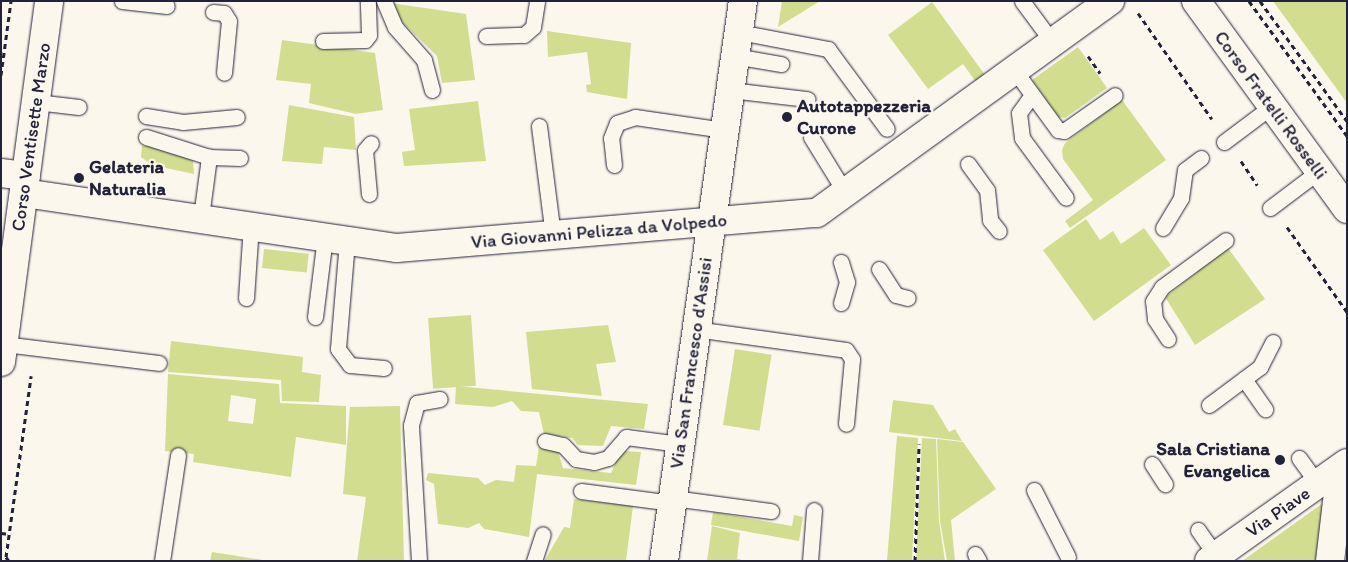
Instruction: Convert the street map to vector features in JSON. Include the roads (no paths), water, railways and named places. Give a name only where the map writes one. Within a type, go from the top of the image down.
[{"type":"street","name":"Corso Ventisette Marzo","points":[[2,353],[17,181],[36,102],[49,1]]},
{"type":"street","points":[[831,209],[944,131],[1015,71],[1110,1]]},
{"type":"street","name":"Corso Fratelli Rosselli","points":[[1196,1],[1347,209]]},
{"type":"street","name":"Via San Francesco d'Assisi","points":[[664,561],[738,22]]},
{"type":"street","name":"Via Giovanni Pelizza da Volpedo","points":[[17,181],[418,248],[831,209]]},
{"type":"street","points":[[1330,561],[1344,465]]},
{"type":"street","name":"Via Piave","points":[[1213,558],[1344,465]]},
{"type":"lane","points":[[122,1],[167,6]]},
{"type":"lane","points":[[324,41],[365,40],[369,35],[368,1]]},
{"type":"lane","points":[[384,1],[391,22],[424,60],[432,90]]},
{"type":"lane","points":[[486,36],[524,35],[532,27],[537,1]]},
{"type":"lane","points":[[1022,1],[1061,37]]},
{"type":"lane","points":[[213,12],[224,13],[229,21],[224,73]]},
{"type":"lane","points":[[738,22],[781,64]]},
{"type":"lane","points":[[738,22],[828,49],[887,129]]},
{"type":"lane","points":[[1015,71],[1058,130],[1064,132],[1115,95]]},
{"type":"lane","points":[[730,90],[807,99]]},
{"type":"lane","points":[[1032,95],[1019,113],[1022,138],[1066,198]]},
{"type":"lane","points":[[36,102],[79,107]]},
{"type":"lane","points":[[1224,142],[1272,106]]},
{"type":"lane","points":[[146,116],[183,122],[237,117]]},
{"type":"lane","points":[[614,165],[611,138],[617,123],[634,117],[724,130]]},
{"type":"lane","points":[[539,126],[553,235]]},
{"type":"lane","points":[[146,137],[209,157],[240,158]]},
{"type":"lane","points":[[811,137],[831,209]]},
{"type":"lane","points":[[369,194],[366,150],[371,143]]},
{"type":"lane","points":[[209,157],[238,219],[246,298]]},
{"type":"lane","points":[[1164,228],[1181,198],[1186,170],[1201,158]]},
{"type":"lane","points":[[968,164],[987,190],[990,220],[999,231]]},
{"type":"lane","points":[[1270,208],[1319,171]]},
{"type":"lane","points":[[315,317],[350,238]]},
{"type":"lane","points":[[350,238],[338,349],[350,365],[384,368]]},
{"type":"lane","points":[[1168,338],[1155,319],[1153,301],[1162,287],[1226,240]]},
{"type":"lane","points":[[841,262],[847,282],[841,303]]},
{"type":"lane","points":[[879,269],[896,295],[908,298]]},
{"type":"lane","points":[[695,329],[846,350],[852,359],[846,424]]},
{"type":"lane","points":[[1209,405],[1260,367],[1273,342]]},
{"type":"lane","points":[[2,353],[159,363]]},
{"type":"lane","points":[[1244,379],[1264,409]]},
{"type":"lane","points":[[419,561],[411,425],[417,404],[440,399]]},
{"type":"lane","points":[[545,441],[563,445],[576,459],[594,462],[608,458],[626,437],[680,444]]},
{"type":"lane","points":[[162,561],[178,455]]},
{"type":"lane","points":[[1299,458],[1318,484]]},
{"type":"lane","points":[[1152,464],[1165,484]]},
{"type":"lane","points":[[1034,490],[1068,557]]},
{"type":"lane","points":[[581,491],[771,511]]},
{"type":"lane","points":[[810,561],[814,510]]},
{"type":"lane","points":[[1198,530],[1213,558]]},
{"type":"lane","points":[[534,561],[543,534]]},
{"type":"place","name":"Autotappezzeria Curone","points":[[787,117]]},
{"type":"place","name":"Gelateria Naturalia","points":[[79,178]]},
{"type":"place","name":"Sala Cristiana Evangelica","points":[[1280,460]]}]
